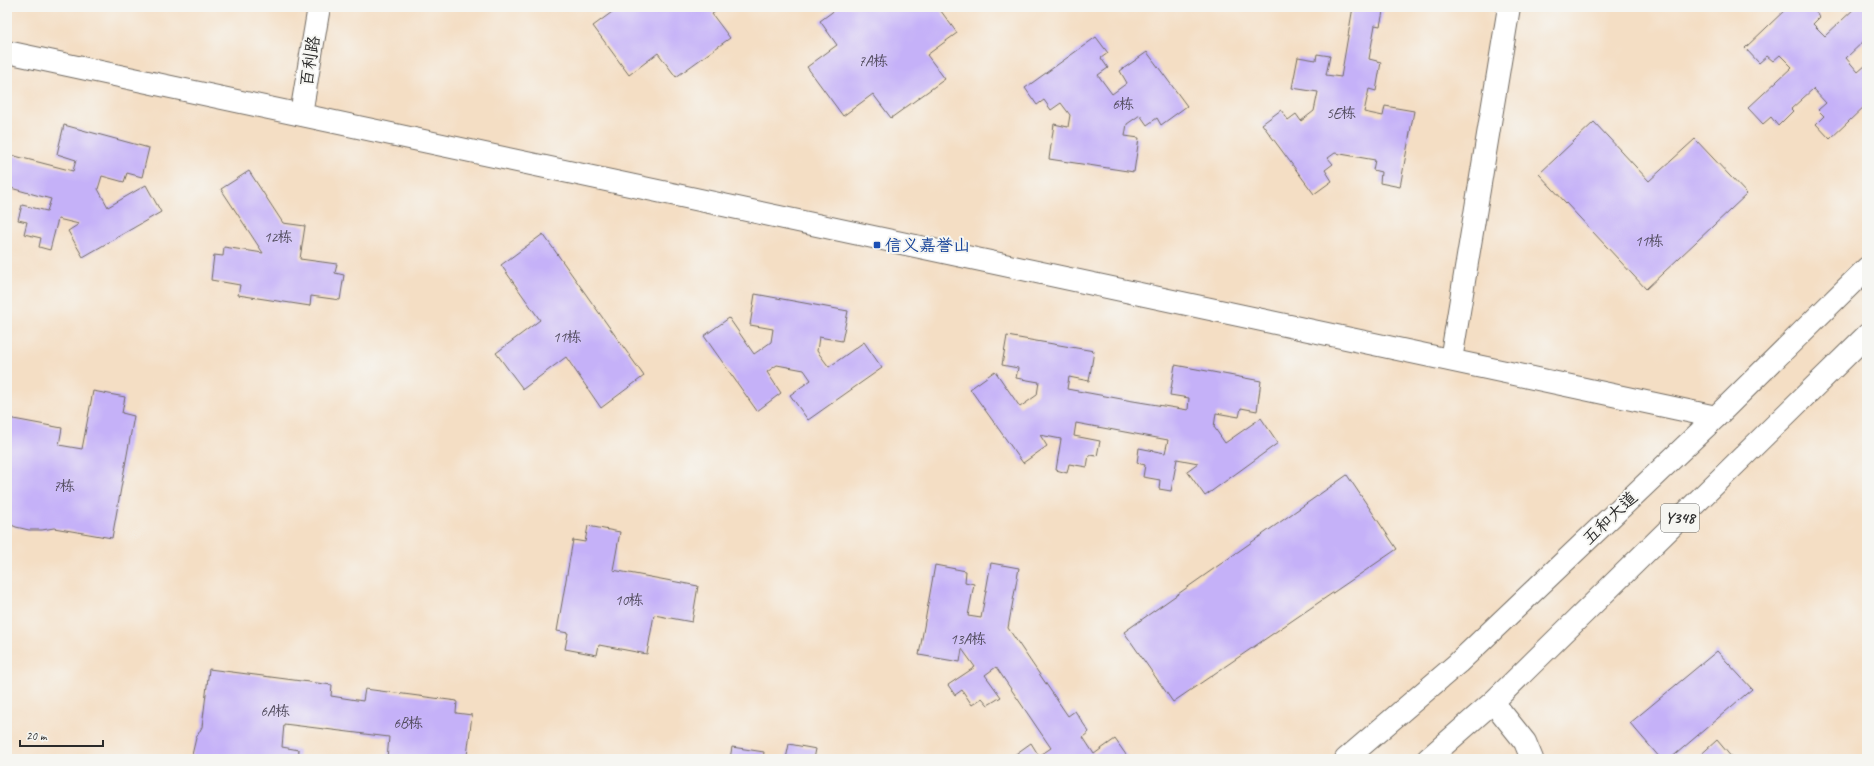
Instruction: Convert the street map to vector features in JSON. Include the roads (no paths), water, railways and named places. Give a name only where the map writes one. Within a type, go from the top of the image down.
[{"type":"street","name":"百利路","points":[[301,114],[319,7]]},
{"type":"street","points":[[1451,360],[1509,7]]},
{"type":"street","points":[[7,52],[1716,417]]},
{"type":"street","name":"五和大道","points":[[1346,759],[1458,663],[1716,417],[1867,268]]},
{"type":"street","name":"Y348","points":[[1428,759],[1493,702],[1867,335]]},
{"type":"street","points":[[1493,702],[1525,742],[1532,759]]},
{"type":"place","name":"信义嘉誉山","points":[[877,245]]}]
